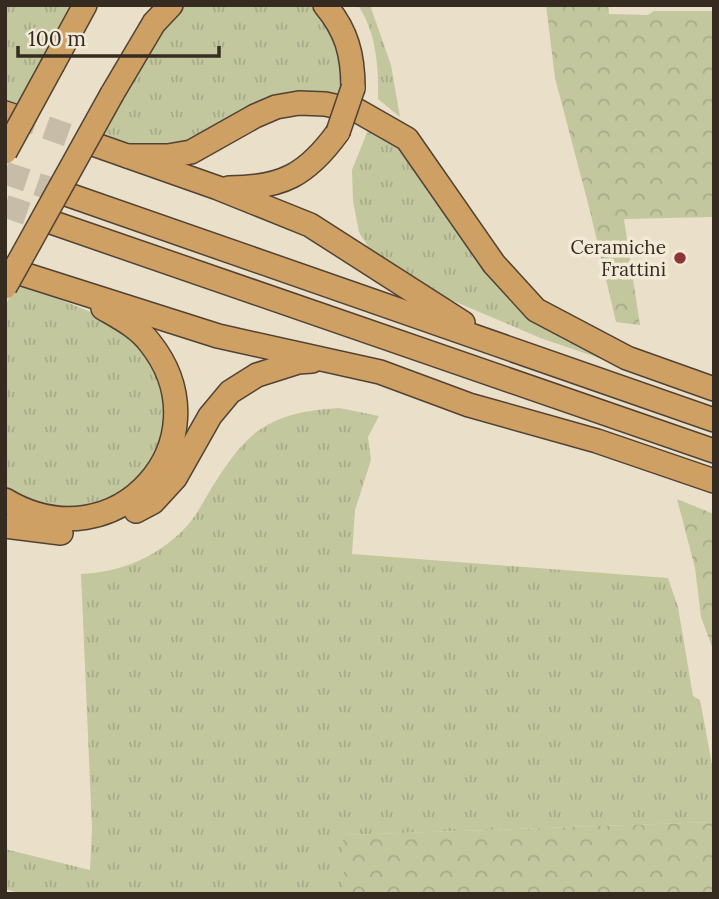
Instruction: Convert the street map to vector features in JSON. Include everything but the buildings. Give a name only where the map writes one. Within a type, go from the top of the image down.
[{"type":"highway","points":[[5,152],[85,5]]},
{"type":"highway","points":[[172,5],[154,23],[112,94],[14,280],[49,283],[218,337],[380,372],[469,405],[597,441],[714,481]]},
{"type":"highway","points":[[218,188],[249,188],[276,183],[300,172],[320,156],[338,132],[352,88],[353,62],[346,37],[325,5]]},
{"type":"highway","points":[[128,156],[168,156],[191,152],[276,107],[299,103],[325,104],[358,111],[407,139],[494,264],[536,310],[627,358],[714,389]]},
{"type":"highway","points":[[93,144],[218,188],[310,225],[495,343]]},
{"type":"highway","points":[[66,194],[714,420]]},
{"type":"highway","points":[[51,222],[714,451]]},
{"type":"highway","points":[[5,500],[33,514],[65,520],[94,518],[121,507],[144,489],[162,464],[174,431],[176,399],[171,380],[149,342],[131,325],[97,305],[49,283]]},
{"type":"highway","points":[[5,526],[74,534],[107,526],[153,502],[175,478],[210,416],[230,392],[257,376],[298,362],[331,361]]},
{"type":"green space","points":[[5,5],[73,5],[18,109],[5,104]]},
{"type":"green space","points":[[177,5],[313,5],[320,10],[344,56],[343,94],[298,95],[257,104],[225,120],[198,139],[181,145],[145,147],[98,137]]},
{"type":"green space","points":[[358,5],[370,5],[391,65],[400,117],[378,99],[373,38]]},
{"type":"green space","points":[[546,5],[608,5],[609,14],[648,15],[654,11],[714,11],[714,217],[624,219],[640,325],[616,322],[555,78]]},
{"type":"green space","points":[[370,125],[400,146],[492,273],[626,367],[543,339],[430,291],[372,253],[359,232],[353,201],[352,170]]},
{"type":"green space","points":[[18,282],[110,320],[128,333],[155,365],[166,412],[161,442],[148,469],[125,493],[99,507],[42,508],[5,489],[5,306]]},
{"type":"green space","points":[[339,408],[379,416],[368,437],[371,460],[355,510],[352,554],[668,578],[678,607],[693,696],[700,700],[714,775],[714,822],[344,835],[344,894],[22,894],[5,889],[5,849],[90,870],[92,829],[81,574],[110,570],[137,562],[174,539],[193,518],[237,451],[264,427],[295,414]]},
{"type":"green space","points":[[677,499],[714,514],[714,652],[701,617],[695,568]]},
{"type":"green space","points":[[714,822],[714,894],[344,894],[343,835]]},
{"type":"tunnel","points":[[14,116],[93,144]]},
{"type":"tunnel","points":[[5,173],[66,194]]},
{"type":"tunnel","points":[[5,206],[51,222]]},
{"type":"place","name":"Ceramiche Frattini","points":[[680,258]]}]
